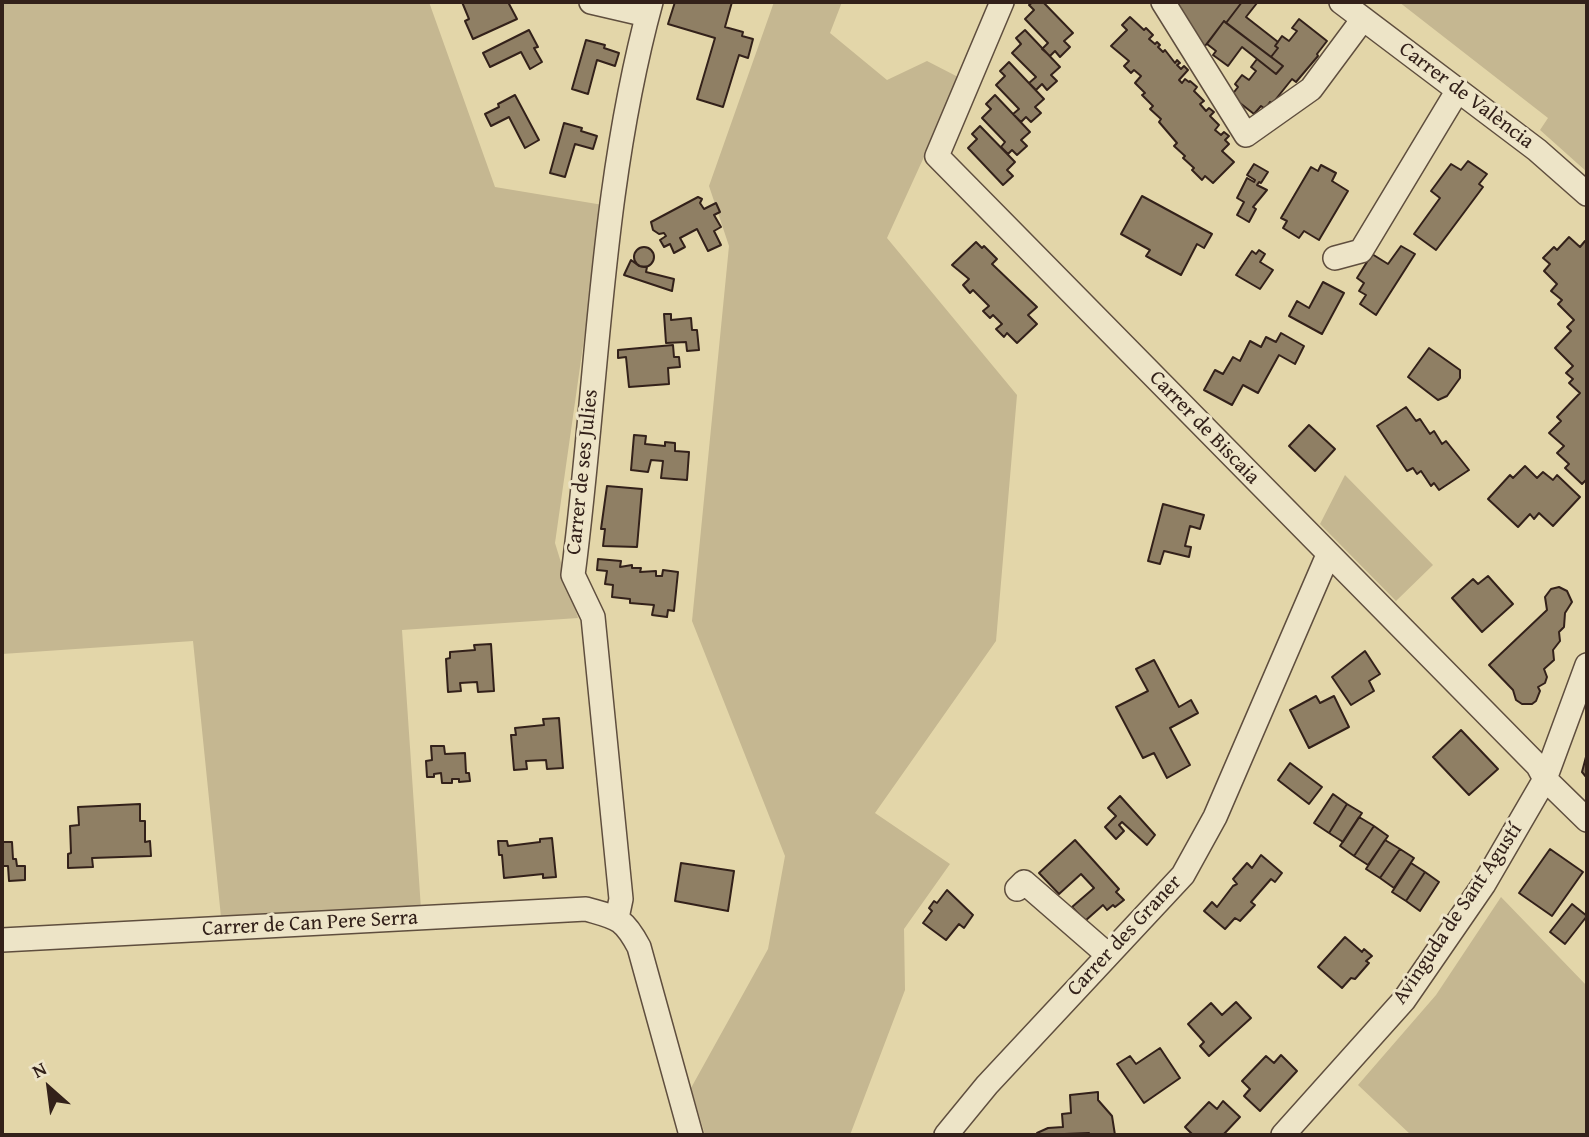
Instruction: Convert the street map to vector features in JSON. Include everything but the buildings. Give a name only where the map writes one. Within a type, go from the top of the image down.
[{"type":"street","points":[[590,2],[649,9]]},
{"type":"street","name":"Carrer de Biscaia","points":[[1002,2],[937,156],[1538,766],[1545,779],[1587,820]]},
{"type":"street","points":[[1163,2],[1246,135],[1311,89],[1363,19]]},
{"type":"street","name":"Carrer de València","points":[[1341,2],[1537,150],[1587,194]]},
{"type":"street","name":"Carrer de ses Julies","points":[[617,918],[621,898],[593,617],[573,575],[604,258],[622,138],[649,9]]},
{"type":"street","points":[[1335,258],[1361,251],[1458,90]]},
{"type":"street","name":"Carrer des Graner","points":[[946,1135],[987,1085],[1184,874],[1215,817],[1328,555]]},
{"type":"street","name":"Avinguda de Sant Agustí","points":[[1283,1135],[1404,1000],[1484,884],[1545,779],[1587,665]]},
{"type":"street","points":[[1017,889],[1024,882],[1108,955]]},
{"type":"street","name":"Carrer de Can Pere Serra","points":[[2,940],[586,909],[617,918]]},
{"type":"street","points":[[617,918],[630,930],[639,947],[691,1135]]},
{"type":"shaded area","points":[[2,2],[429,2],[495,187],[603,205],[555,543],[578,618],[402,630],[421,909],[221,917],[193,641],[2,654]]},
{"type":"shaded area","points":[[774,2],[842,2],[830,33],[887,80],[927,61],[960,78],[887,238],[1017,395],[996,641],[875,813],[950,864],[904,929],[905,990],[850,1135],[705,1135],[691,1088],[768,949],[785,856],[692,621],[729,246],[709,186]]},
{"type":"shaded area","points":[[1399,2],[1587,2],[1587,172],[1540,130],[1548,118]]},
{"type":"shaded area","points":[[1345,475],[1433,565],[1396,601],[1320,524]]},
{"type":"shaded area","points":[[1501,897],[1587,986],[1587,1135],[1411,1135],[1358,1085],[1436,995]]}]
